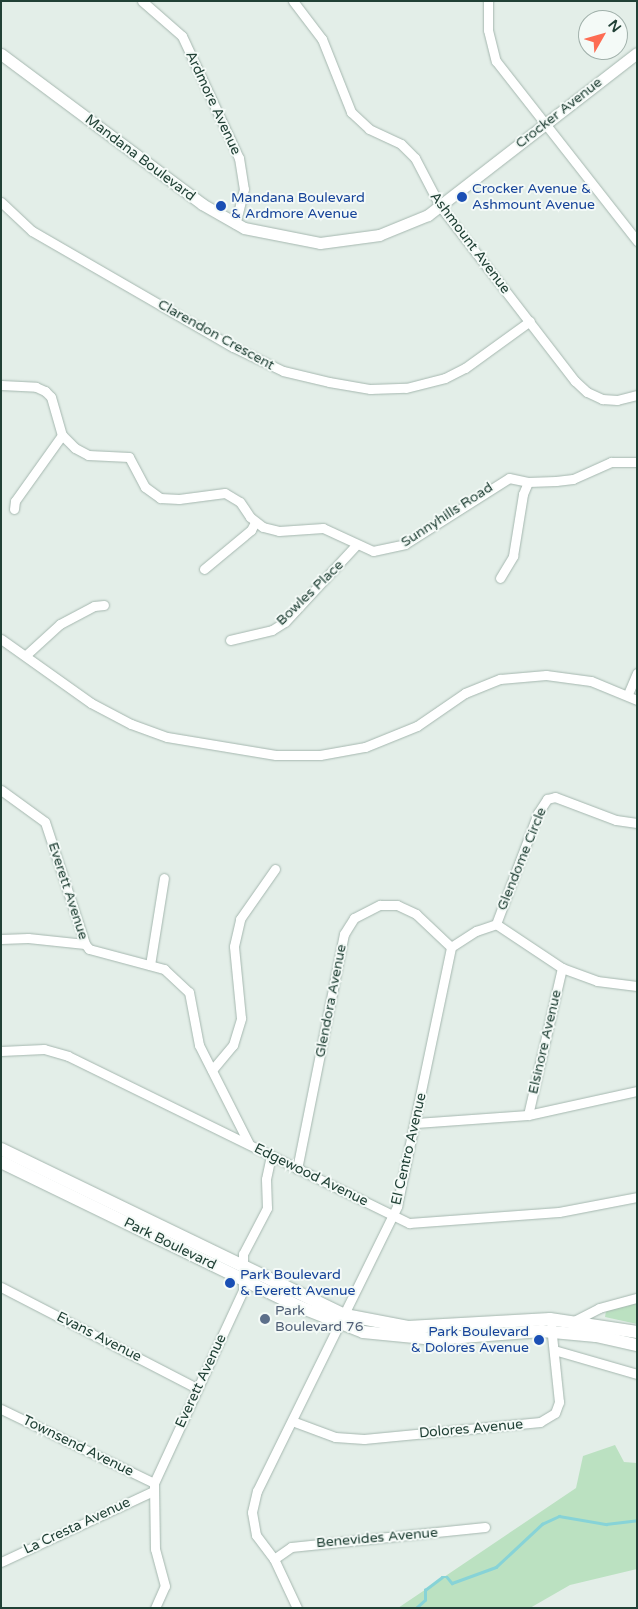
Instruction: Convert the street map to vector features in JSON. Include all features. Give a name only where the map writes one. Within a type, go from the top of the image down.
[{"type":"main road","name":"Park Boulevard","points":[[1,1149],[243,1273]]},
{"type":"main road","name":"Park Boulevard","points":[[1,1162],[343,1320],[407,1338],[551,1326],[574,1321],[637,1332]]},
{"type":"main road","name":"Park Boulevard","points":[[551,1326],[637,1345]]},
{"type":"street","name":"Ardmore Avenue","points":[[142,1],[182,36],[239,158],[244,189],[235,224]]},
{"type":"street","name":"Ashmount Avenue","points":[[293,1],[322,39],[351,112],[369,129],[408,150],[440,206],[587,392],[602,399],[617,400],[637,395]]},
{"type":"street","points":[[488,1],[488,30],[496,61],[636,238]]},
{"type":"street","name":"Crocker Avenue","points":[[481,174],[637,53]]},
{"type":"street","name":"Mandana Boulevard","points":[[1,54],[202,204],[235,224],[285,238],[320,243],[345,242],[398,229],[440,206],[481,174]]},
{"type":"street","name":"Clarendon Crescent","points":[[1,202],[32,231],[232,347],[283,371],[329,382],[370,389],[406,388],[445,378],[465,368],[530,321]]},
{"type":"street","points":[[1,386],[36,387],[45,391],[51,397],[62,435],[88,454],[129,457],[145,486],[160,498],[179,499],[225,493],[240,502],[255,522],[251,530],[204,569]]},
{"type":"street","points":[[14,509],[15,502],[62,435]]},
{"type":"street","name":"Sunnyhills Road","points":[[255,522],[279,531],[323,528],[356,546],[373,551],[394,549],[499,482],[509,478],[528,482],[573,479],[611,462],[637,462]]},
{"type":"street","points":[[500,578],[513,556],[523,494],[528,482]]},
{"type":"street","name":"Bowles Place","points":[[230,640],[272,630],[285,622],[356,546]]},
{"type":"street","points":[[26,655],[60,624],[94,606],[104,605]]},
{"type":"street","points":[[1,640],[26,655],[91,703],[131,724],[167,737],[276,754],[320,754],[365,747],[417,726],[465,693],[500,679],[546,675],[591,681],[628,694],[637,700]]},
{"type":"street","points":[[628,694],[637,673]]},
{"type":"street","name":"Everett Avenue","points":[[1,790],[45,822],[84,944],[89,949],[164,970],[188,992],[199,1044],[249,1144]]},
{"type":"street","name":"Glendome Circle","points":[[496,924],[538,813],[547,799],[555,798],[616,820],[637,823]]},
{"type":"street","points":[[212,1070],[233,1045],[241,1018],[234,946],[240,919],[275,869]]},
{"type":"street","points":[[150,965],[164,878]]},
{"type":"street","name":"Glendora Avenue","points":[[297,1169],[344,934],[354,918],[380,905],[396,905],[416,914],[450,947]]},
{"type":"street","points":[[450,947],[476,931],[496,924],[562,968],[597,981],[637,986]]},
{"type":"street","points":[[1,940],[58,939],[84,944]]},
{"type":"street","name":"El Centro Avenue","points":[[297,1608],[274,1559],[256,1535],[252,1512],[257,1491],[343,1320],[397,1206],[416,1124],[450,947]]},
{"type":"street","name":"Elsinore Avenue","points":[[528,1115],[562,968]]},
{"type":"street","name":"Edgewood Avenue","points":[[1,1051],[44,1049],[68,1056],[409,1223],[559,1212],[637,1197]]},
{"type":"street","points":[[416,1124],[528,1115],[637,1091]]},
{"type":"street","name":"Everett Avenue","points":[[155,1608],[165,1586],[155,1549],[153,1487],[243,1290],[243,1254],[267,1208],[266,1179],[271,1156]]},
{"type":"street","name":"Evans Avenue","points":[[1,1287],[197,1388]]},
{"type":"street","points":[[574,1321],[599,1308],[637,1298]]},
{"type":"street","name":"Dolores Avenue","points":[[292,1421],[335,1437],[364,1439],[540,1422],[555,1413],[559,1402],[551,1326]]},
{"type":"street","points":[[554,1350],[637,1374]]},
{"type":"street","name":"Townsend Avenue","points":[[1,1409],[153,1487]]},
{"type":"street","name":"La Cresta Avenue","points":[[1,1562],[153,1487]]},
{"type":"street","name":"Benevides Avenue","points":[[274,1559],[291,1547],[485,1527]]},
{"type":"green space","points":[[637,1303],[637,1324],[605,1317],[606,1311]]},
{"type":"green space","points":[[615,1445],[624,1462],[637,1463],[637,1569],[570,1585],[530,1608],[398,1608],[576,1488],[583,1456]]},
{"type":"waterway","points":[[416,1608],[425,1600],[425,1590],[442,1577],[447,1577],[452,1583],[496,1567],[542,1524],[559,1516],[606,1524],[637,1520]]},
{"type":"place","name":"Crocker Avenue & Ashmount Avenue","points":[[462,197]]},
{"type":"place","name":"Mandana Boulevard & Ardmore Avenue","points":[[221,206]]},
{"type":"place","name":"Park Boulevard & Everett Avenue","points":[[230,1283]]},
{"type":"place","name":"Park Boulevard 76","points":[[265,1319]]},
{"type":"place","name":"Park Boulevard & Dolores Avenue","points":[[539,1340]]}]
